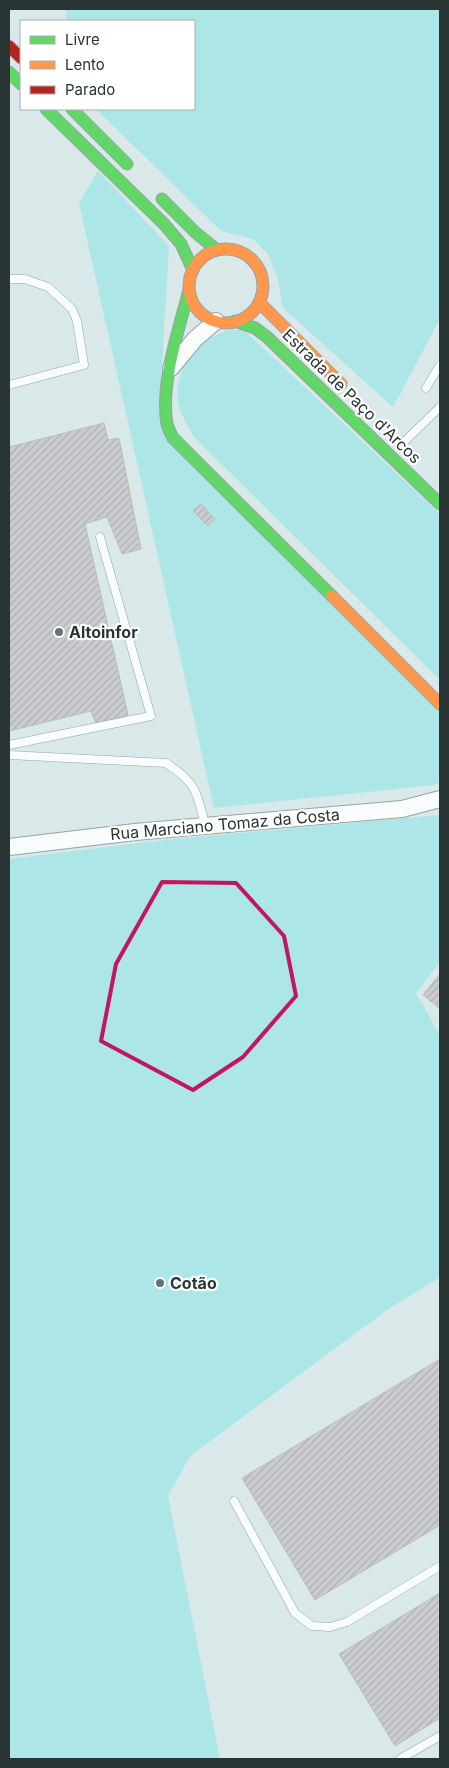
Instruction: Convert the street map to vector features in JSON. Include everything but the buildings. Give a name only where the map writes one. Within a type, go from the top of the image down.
[{"type":"main road","points":[[9,46],[20,57]]},
{"type":"main road","points":[[9,72],[20,83]]},
{"type":"main road","points":[[47,110],[164,224],[181,244],[193,270]]},
{"type":"main road","points":[[73,110],[132,168]]},
{"type":"main road","points":[[152,188],[196,233],[217,250]]},
{"type":"main road","points":[[235,321],[247,316],[254,310],[263,290],[262,278],[258,267],[251,258],[241,252],[230,249],[217,250],[200,260],[190,277],[189,290],[168,372],[167,425],[174,438],[440,704]]},
{"type":"main road","points":[[189,290],[193,302],[200,312],[216,321]]},
{"type":"main road","name":"Estrada de Paço d'Arcos","points":[[259,302],[350,393]]},
{"type":"main road","name":"Estrada de Paço d'Arcos","points":[[216,321],[235,321],[254,328],[267,337],[440,504]]},
{"type":"street","points":[[168,372],[195,339],[216,321]]},
{"type":"street","name":"Rua Marciano Tomaz da Costa","points":[[9,847],[205,825],[402,809],[440,799]]},
{"type":"lane","points":[[9,279],[25,279],[48,287],[72,309],[77,321],[84,365],[9,385]]},
{"type":"lane","points":[[426,388],[440,365]]},
{"type":"lane","points":[[402,444],[440,409]]},
{"type":"lane","points":[[9,745],[151,716],[100,537]]},
{"type":"lane","points":[[9,755],[166,764],[180,772],[190,781],[198,798],[205,825]]},
{"type":"lane","points":[[234,1501],[295,1613],[312,1626],[330,1627],[347,1622],[440,1566]]},
{"type":"lane","points":[[400,1759],[440,1736]]},
{"type":"highlighted area","points":[[162,882],[236,883],[284,936],[296,996],[243,1057],[193,1090],[101,1041],[116,964]]},
{"type":"shaded area","points":[[66,9],[440,9],[440,319],[393,407],[283,308],[278,280],[268,254],[253,239],[221,231],[97,110],[195,110],[195,20],[67,20]]},
{"type":"shaded area","points":[[98,171],[169,246],[159,412],[440,711],[440,781],[435,785],[214,808],[79,203]]},
{"type":"shaded area","points":[[228,330],[244,330],[440,514],[440,680],[194,437],[184,419],[178,402],[177,392],[182,372],[186,363],[199,346]]},
{"type":"shaded area","points":[[440,815],[440,962],[416,993],[440,1036],[440,1277],[387,1310],[190,1456],[168,1496],[220,1759],[9,1759],[9,859],[173,839]]},
{"type":"traffic: fast","points":[[9,72],[20,83]]},
{"type":"traffic: fast","points":[[47,110],[164,224],[181,244],[193,270]]},
{"type":"traffic: fast","points":[[73,110],[127,164]]},
{"type":"traffic: fast","points":[[162,199],[196,233],[217,250]]},
{"type":"traffic: fast","points":[[189,290],[168,374],[166,392],[167,424],[173,438],[332,596]]},
{"type":"traffic: fast","points":[[235,321],[255,328],[267,337],[440,504]]},
{"type":"traffic: slow","points":[[226,249],[240,252],[252,260],[260,272],[263,286],[260,300],[252,312],[240,320],[226,323],[212,320],[200,312],[192,300],[189,286],[192,272],[200,260],[212,252],[226,249]]},
{"type":"traffic: slow","points":[[259,302],[341,384]]},
{"type":"traffic: slow","points":[[332,596],[440,704]]},
{"type":"traffic: jam","points":[[9,46],[20,57]]},
{"type":"place","name":"Altoinfor","points":[[59,632]]},
{"type":"place","name":"Cotão","points":[[160,1283]]}]
